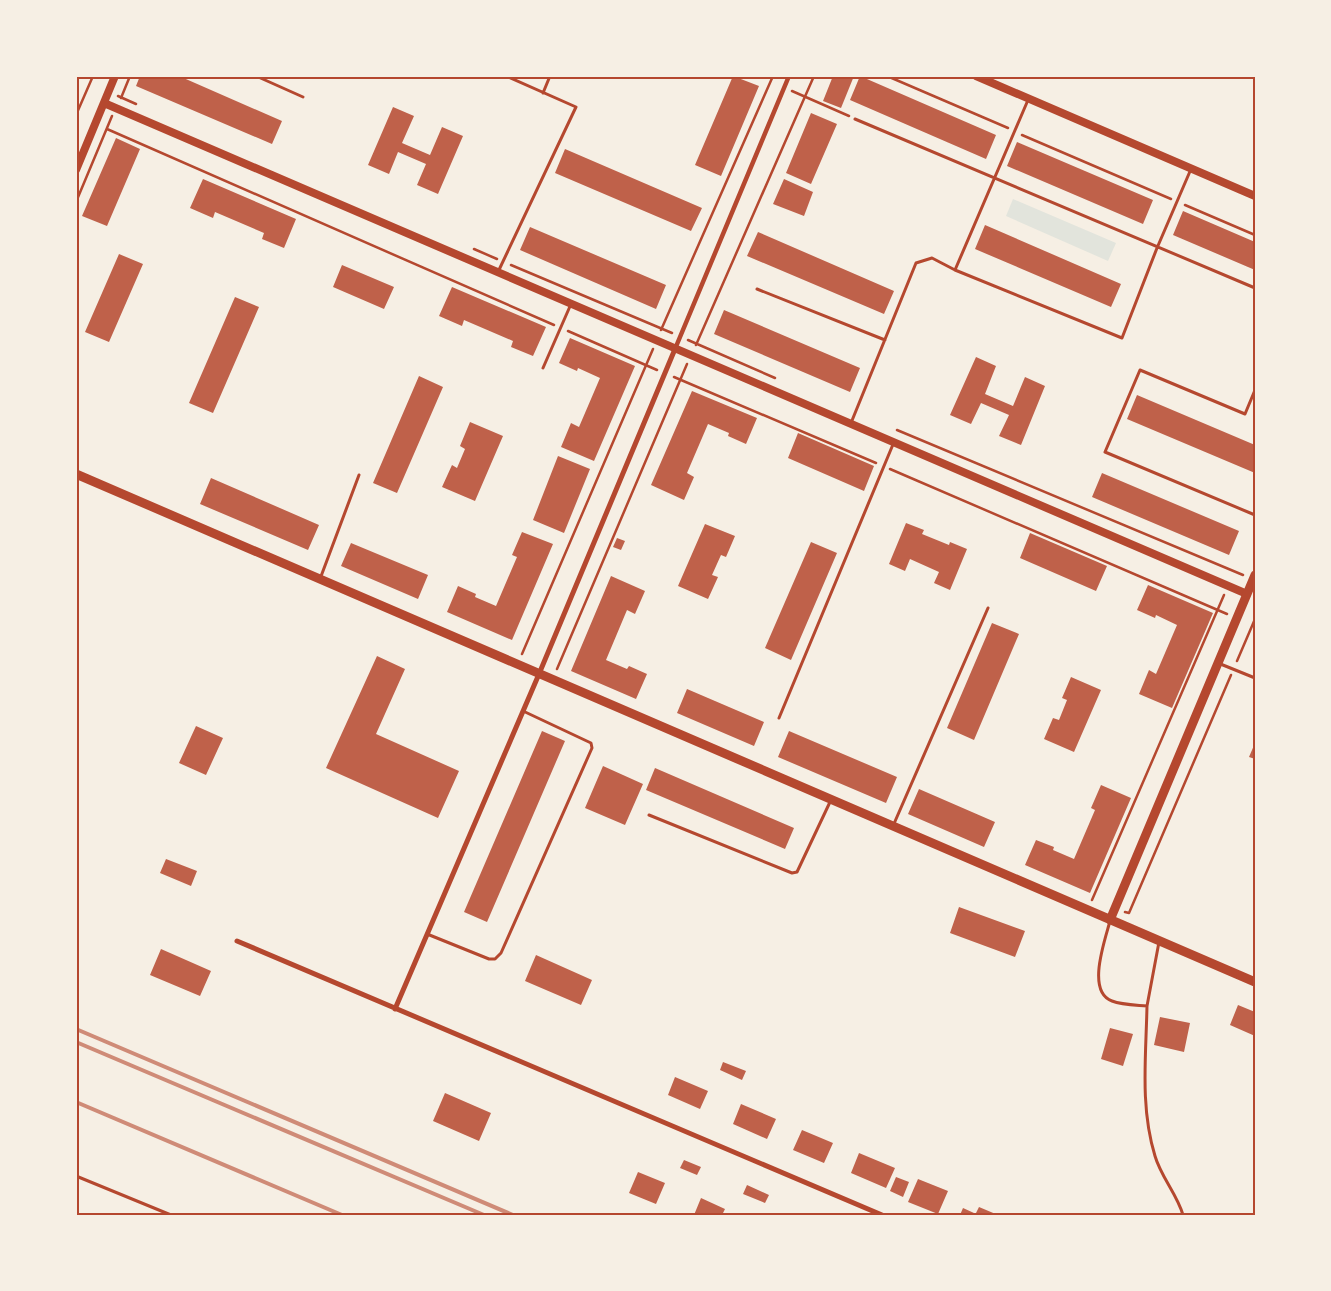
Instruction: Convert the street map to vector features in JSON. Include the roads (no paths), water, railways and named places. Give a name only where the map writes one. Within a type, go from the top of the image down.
[{"type":"main road","points":[[76,474],[1255,982]]},
{"type":"main road","points":[[1110,920],[1255,575]]},
{"type":"street","points":[[76,170],[115,76]]},
{"type":"street","points":[[396,1009],[539,674],[789,76]]},
{"type":"street","points":[[976,76],[1255,196]]},
{"type":"street","points":[[104,103],[1247,594]]},
{"type":"street","points":[[237,942],[882,1215]]},
{"type":"lane","points":[[256,76],[303,97]]},
{"type":"lane","points":[[498,273],[576,107],[506,76]]},
{"type":"lane","points":[[543,93],[550,76]]},
{"type":"lane","points":[[955,270],[1029,99]]},
{"type":"lane","points":[[855,119],[1255,288]]},
{"type":"lane","points":[[851,424],[916,263],[932,258],[955,270],[1122,338],[1157,248],[1191,169]]},
{"type":"lane","points":[[757,290],[885,340]]},
{"type":"lane","points":[[543,368],[571,304]]},
{"type":"lane","points":[[1255,390],[1245,414],[1140,370],[1105,452],[1255,515]]},
{"type":"lane","points":[[779,718],[894,442]]},
{"type":"lane","points":[[320,579],[360,476]]},
{"type":"lane","points":[[892,826],[988,608]]},
{"type":"lane","points":[[1218,663],[1255,678]]},
{"type":"lane","points":[[427,934],[489,959],[495,959],[500,953],[592,748],[591,742],[523,711]]},
{"type":"lane","points":[[649,815],[792,872],[797,872],[831,800]]},
{"type":"lane","points":[[1110,920],[1098,979],[1099,990],[1111,1001],[1147,1006]]},
{"type":"lane","points":[[1159,942],[1147,1006],[1144,1098],[1147,1127],[1155,1158],[1183,1215]]},
{"type":"lane","points":[[76,1176],[171,1215]]},
{"type":"railway","points":[[76,1029],[513,1215]]},
{"type":"railway","points":[[76,1042],[484,1215]]},
{"type":"railway","points":[[76,1102],[342,1215]]}]
